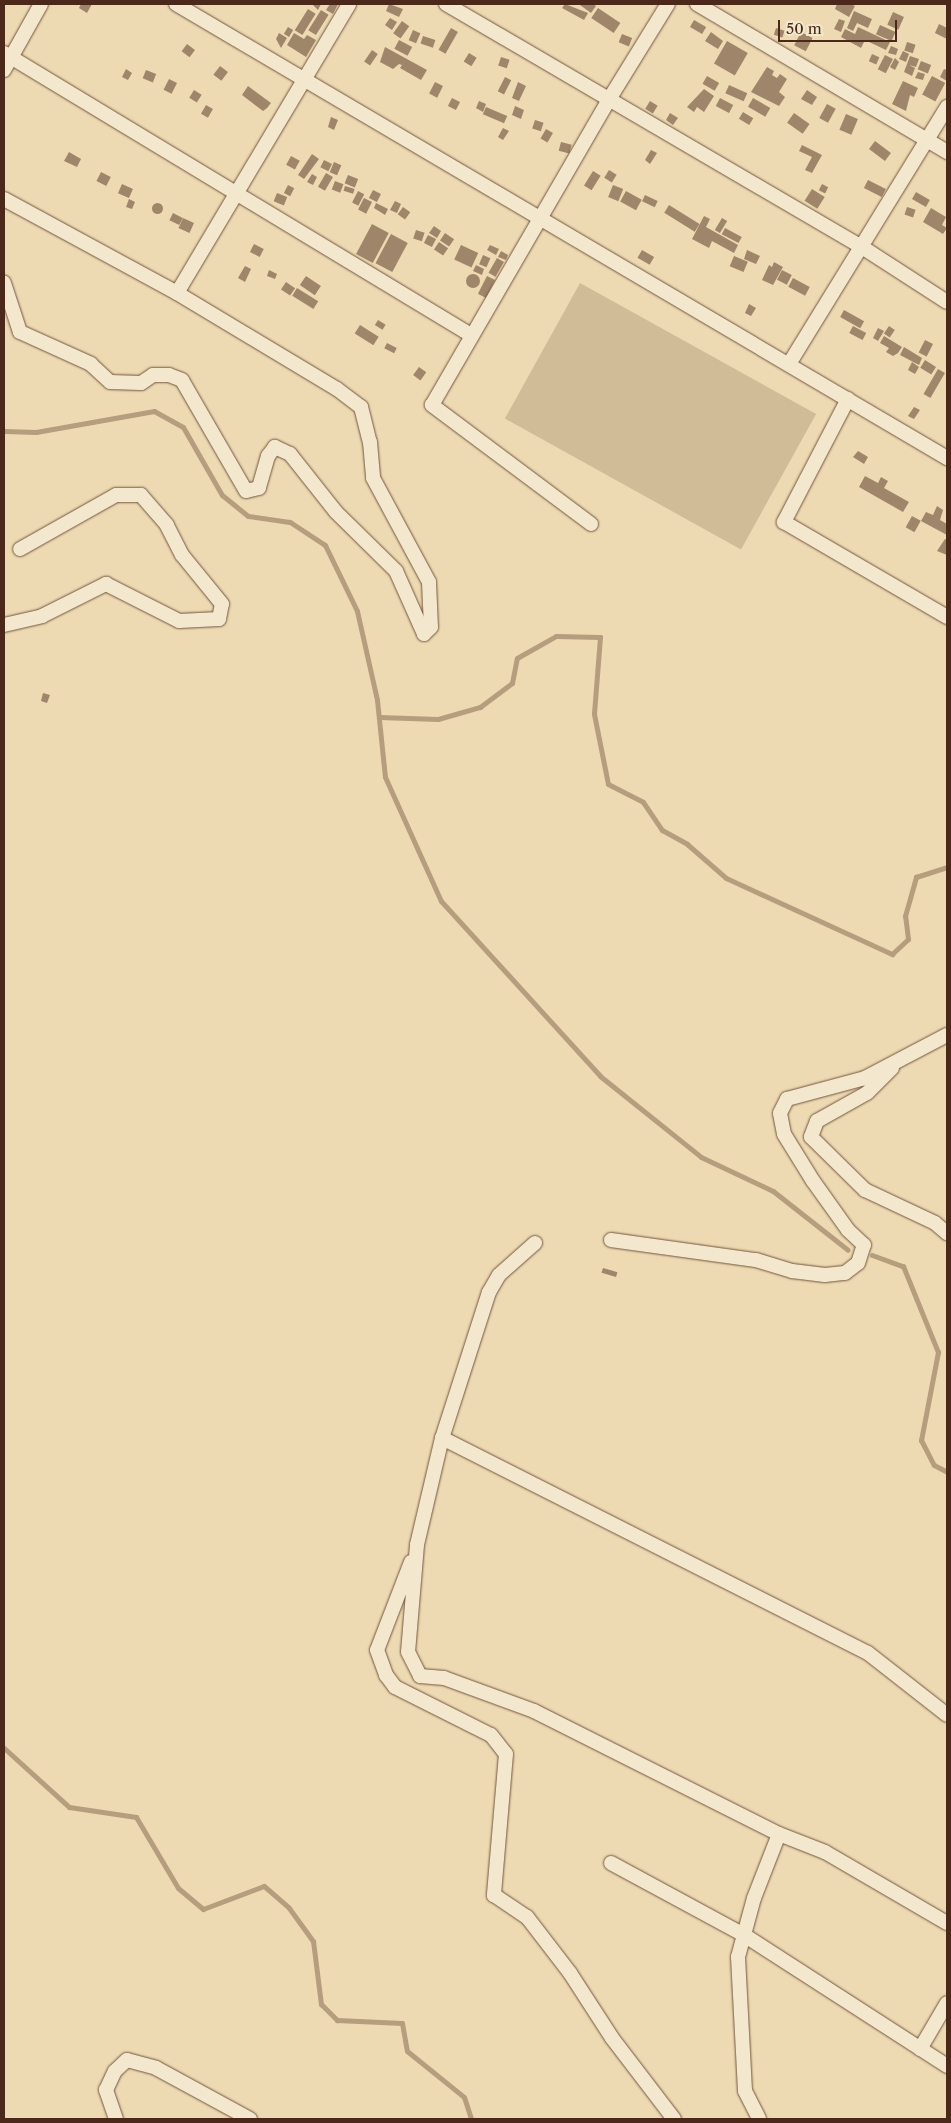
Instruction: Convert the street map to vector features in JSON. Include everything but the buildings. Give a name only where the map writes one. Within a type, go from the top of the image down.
[{"type":"street","points":[[41,4],[6,60],[471,336]]},
{"type":"street","points":[[176,4],[541,216],[947,458]]},
{"type":"street","points":[[178,293],[303,78],[349,4]]},
{"type":"street","points":[[446,4],[608,101],[862,247],[947,302]]},
{"type":"street","points":[[591,524],[432,405],[608,101],[668,4]]},
{"type":"street","points":[[697,4],[947,152]]},
{"type":"street","points":[[789,364],[928,141],[947,107]]},
{"type":"street","points":[[4,199],[178,293],[337,389],[360,407],[370,442],[373,478],[430,582],[431,627],[424,634],[396,571],[336,512],[290,454],[275,447],[268,456],[259,488],[246,490],[182,380],[169,375],[153,375],[140,383],[110,382],[91,364],[20,332],[4,282]]},
{"type":"street","points":[[848,399],[784,522],[947,617]]},
{"type":"street","points":[[4,625],[42,616],[106,584],[179,621],[218,618],[222,604],[182,555],[168,525],[141,495],[116,495],[20,549]]},
{"type":"street","points":[[611,1240],[756,1260],[792,1271],[825,1275],[845,1273],[858,1263],[864,1246],[848,1230],[813,1181],[784,1134],[780,1113],[787,1099],[865,1078],[947,1035]]},
{"type":"street","points":[[905,1056],[867,1093],[817,1121],[811,1138],[865,1190],[935,1223],[947,1233]]},
{"type":"street","points":[[536,1243],[499,1275],[489,1292],[442,1438],[417,1545],[378,1650],[386,1675],[395,1687],[491,1735],[506,1754],[494,1895],[527,1917],[570,1973],[612,2038],[674,2119]]},
{"type":"street","points":[[442,1438],[868,1654],[947,1715]]},
{"type":"street","points":[[417,1545],[408,1652],[420,1676],[444,1678],[534,1711],[779,1834],[825,1852],[947,1923]]},
{"type":"street","points":[[759,2119],[745,2091],[738,1957],[754,1898],[779,1834]]},
{"type":"street","points":[[611,1862],[744,1935],[947,2066]]},
{"type":"street","points":[[920,2049],[947,2003]]},
{"type":"street","points":[[116,2119],[106,2090],[115,2071],[127,2060],[156,2068],[250,2119]]},
{"type":"shaded area","points":[[580,283],[816,414],[741,549],[505,419]]},
{"type":"waterway","points":[[4,431],[36,432],[154,411],[183,427],[222,495],[248,516],[290,522],[325,545],[357,611],[377,700],[385,777],[441,901],[600,1076],[701,1157],[773,1191],[848,1250]]},
{"type":"waterway","points":[[379,717],[438,719],[480,707],[512,683],[517,658],[556,636],[600,637],[594,714],[608,784],[643,802],[662,830],[687,844],[726,878],[892,954],[908,939],[905,916],[916,877],[947,867]]},
{"type":"waterway","points":[[872,1255],[903,1266],[938,1352],[921,1440],[934,1465],[947,1472]]},
{"type":"waterway","points":[[4,1748],[69,1807],[136,1817],[178,1888],[203,1909],[264,1886],[289,1908],[313,1941],[321,2004],[337,2020],[402,2023],[407,2051],[464,2097],[471,2119]]}]
